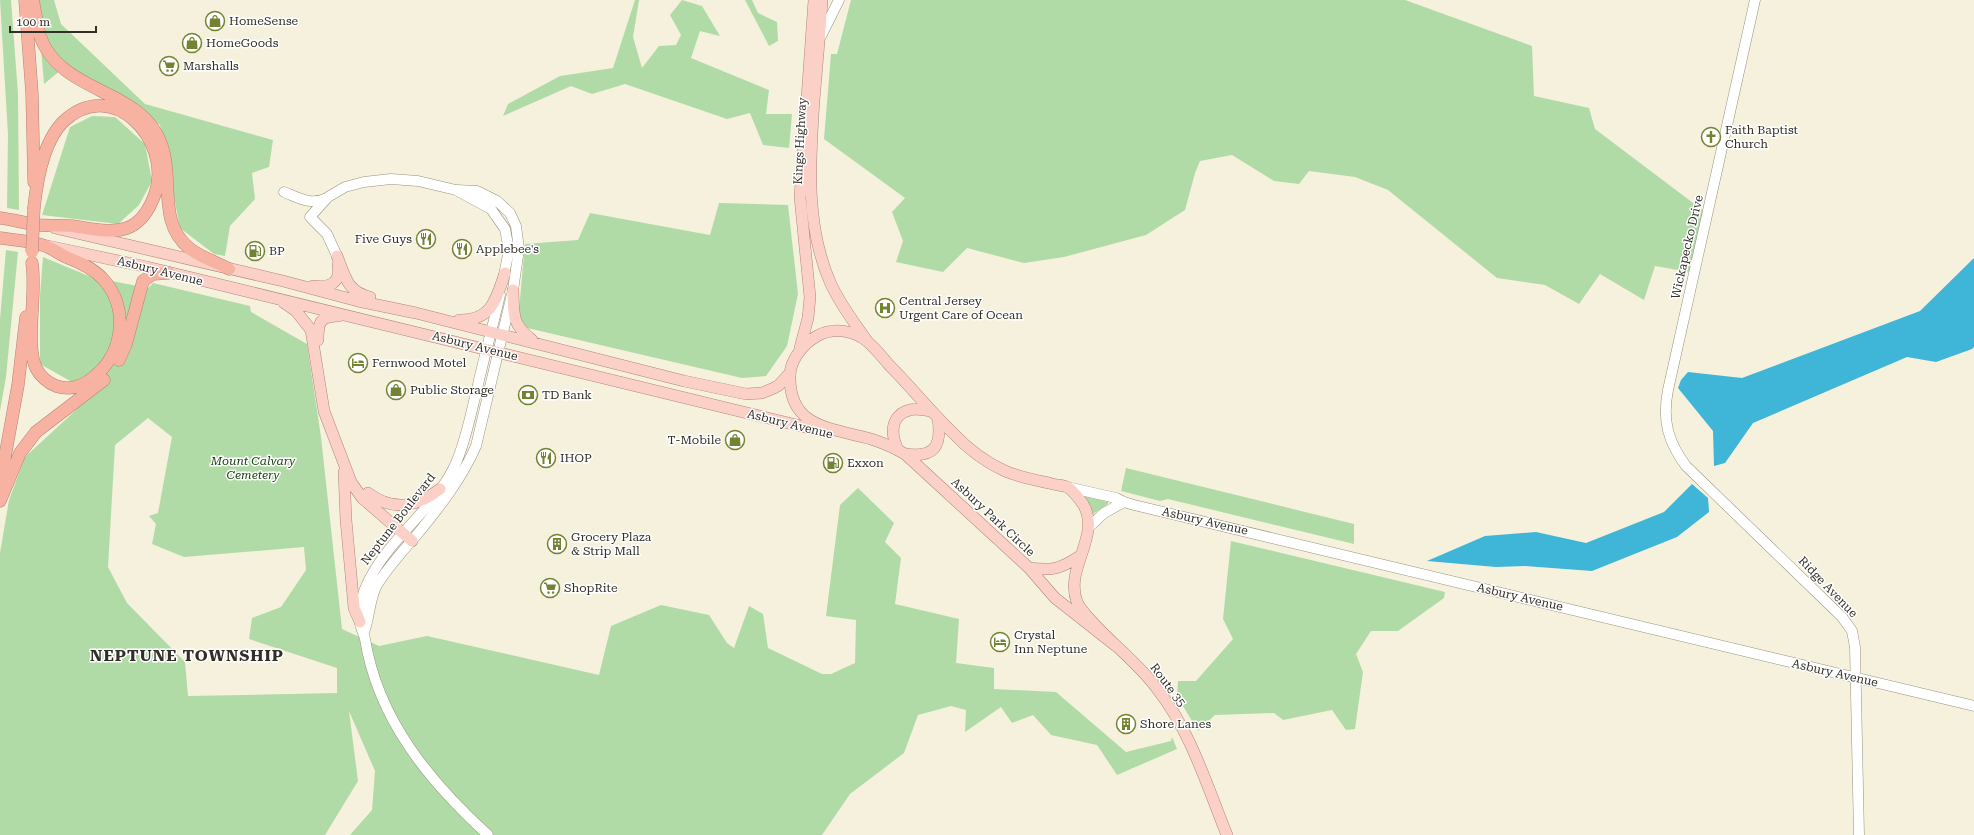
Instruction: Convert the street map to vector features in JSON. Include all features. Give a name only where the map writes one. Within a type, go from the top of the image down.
[{"type":"highway","points":[[0,484],[18,385],[32,258],[34,205],[32,93],[25,0]]},
{"type":"highway","points":[[33,0],[40,36],[53,60],[63,70],[136,110],[146,119],[158,134],[166,157],[170,220],[180,240],[199,255],[229,269]]},
{"type":"highway","points":[[34,205],[42,165],[49,146],[57,129],[72,115],[81,110],[93,107],[110,108],[130,116],[147,134],[156,155],[158,178],[153,200],[148,210],[136,223],[125,229],[115,231],[41,225]]},
{"type":"highway","name":"Asbury Avenue","points":[[0,218],[41,225]]},
{"type":"highway","name":"Asbury Avenue","points":[[0,238],[43,245]]},
{"type":"highway","points":[[32,258],[34,286],[32,347],[36,369],[43,378],[52,384],[64,388],[79,386],[91,380],[99,373],[112,357],[120,331],[119,312],[116,302],[103,279],[81,263],[43,245]]},
{"type":"highway","points":[[0,501],[20,453],[36,432],[98,385],[115,366],[126,344],[142,281],[153,274],[169,273]]},
{"type":"main road","name":"Kings Highway","points":[[800,348],[808,318],[810,297],[800,197],[814,0]]},
{"type":"main road","name":"Kings Highway","points":[[822,0],[810,163],[813,217],[820,255],[830,281],[840,303],[868,341]]},
{"type":"main road","name":"Asbury Avenue","points":[[41,225],[283,281],[345,298],[491,331],[684,381],[746,394],[762,393],[774,388],[789,374]]},
{"type":"main road","name":"Asbury Avenue","points":[[43,245],[100,256],[882,447],[896,454],[939,486]]},
{"type":"main road","points":[[283,281],[321,287],[329,285],[335,281],[339,275],[337,256]]},
{"type":"main road","points":[[337,256],[347,281],[353,290],[362,295],[387,301],[402,310]]},
{"type":"main road","points":[[443,320],[474,319],[483,314],[492,307],[496,301],[505,273]]},
{"type":"main road","points":[[513,290],[515,319],[518,327],[536,343]]},
{"type":"main road","points":[[279,300],[296,311],[312,330],[324,411],[351,482],[359,494],[407,537]]},
{"type":"main road","points":[[318,364],[318,328],[320,323],[329,316],[353,317]]},
{"type":"main road","points":[[789,374],[800,348],[815,337],[835,331],[848,332],[868,341],[934,415],[967,447],[995,466],[1023,477],[1067,487],[1083,505],[1089,527],[1080,556],[1074,590],[1078,604],[1116,646]]},
{"type":"main road","name":"Asbury Park Circle","points":[[789,374],[791,391],[794,399],[799,410],[808,419],[826,428],[872,439],[901,452],[1029,568],[1055,569],[1062,567],[1080,556]]},
{"type":"main road","points":[[914,408],[934,415],[939,437],[937,445],[932,451],[919,456],[901,452],[894,438],[893,428],[900,415],[914,408]]},
{"type":"main road","points":[[343,459],[362,489],[379,502],[400,505],[416,504],[429,498],[440,489]]},
{"type":"main road","points":[[343,459],[346,520],[354,608],[362,627]]},
{"type":"main road","points":[[1029,568],[1055,598],[1116,646]]},
{"type":"main road","name":"Route 35","points":[[1116,646],[1148,677],[1179,722],[1227,835]]},
{"type":"street","points":[[819,39],[839,0]]},
{"type":"street","name":"Wickapecko Drive","points":[[1708,487],[1686,466],[1673,447],[1667,434],[1666,406],[1755,0]]},
{"type":"street","points":[[284,192],[308,202],[315,202],[328,197],[345,187],[364,182],[391,179],[418,181],[456,190]]},
{"type":"street","name":"Neptune Boulevard","points":[[407,537],[456,464],[467,430],[505,273],[509,250],[505,229],[491,209],[456,190]]},
{"type":"street","name":"Neptune Boulevard","points":[[456,190],[477,191],[497,201],[510,213],[516,226],[519,250],[513,290],[476,446],[458,482],[407,537],[390,548],[368,581],[362,600],[362,627],[368,657],[378,687],[400,734],[434,781],[488,835]]},
{"type":"street","points":[[328,197],[310,217],[326,234],[337,256]]},
{"type":"street","points":[[458,456],[462,466],[458,482]]},
{"type":"street","name":"Asbury Avenue","points":[[1067,487],[1116,498],[1124,502],[1974,706]]},
{"type":"street","name":"Ridge Avenue","points":[[1708,487],[1846,622],[1852,631],[1855,647],[1859,835]]},
{"type":"street","points":[[1089,527],[1104,513],[1124,502]]},
{"type":"green space","points":[[0,0],[11,0],[18,94],[19,210],[7,208],[8,135]]},
{"type":"green space","points":[[37,0],[54,0],[61,24],[145,104],[273,140],[269,167],[252,173],[255,199],[230,226],[225,256],[214,254],[180,228],[160,125],[67,65],[44,84]]},
{"type":"green space","points":[[635,0],[639,0],[633,37],[642,68],[659,46],[676,45],[681,35],[670,15],[682,0],[702,6],[720,36],[700,31],[691,58],[769,90],[766,114],[792,114],[789,148],[763,145],[750,113],[727,119],[625,84],[592,94],[571,86],[503,116],[508,104],[560,76],[613,68]]},
{"type":"green space","points":[[745,0],[752,0],[758,13],[777,22],[778,41],[769,46]]},
{"type":"green space","points":[[851,0],[1405,0],[1532,46],[1534,96],[1589,108],[1595,129],[1709,215],[1695,273],[1655,266],[1644,300],[1600,274],[1579,304],[1545,285],[1497,278],[1388,190],[1355,177],[1309,171],[1299,184],[1274,181],[1232,155],[1200,161],[1195,173],[1185,210],[1146,235],[1064,257],[1024,263],[967,248],[943,272],[896,262],[903,241],[892,212],[905,198],[824,139],[831,54],[837,54]]},
{"type":"green space","points":[[92,116],[115,117],[145,144],[152,181],[139,205],[118,224],[42,215],[70,127]]},
{"type":"green space","points":[[719,203],[788,205],[798,294],[787,346],[766,376],[742,378],[523,327],[518,321],[525,244],[578,240],[590,213],[710,235]]},
{"type":"green space","points":[[6,250],[18,252],[6,377],[0,411],[0,319]]},
{"type":"green space","name":"Mount Calvary Cemetery","points":[[43,257],[91,277],[148,288],[153,283],[250,306],[251,312],[307,344],[321,437],[342,629],[379,646],[427,636],[599,675],[611,626],[661,605],[709,615],[727,643],[734,648],[749,606],[763,614],[768,648],[822,674],[831,674],[855,663],[856,620],[826,616],[840,505],[858,488],[894,523],[885,542],[901,558],[895,604],[959,619],[956,663],[994,668],[994,689],[1056,692],[1126,752],[1171,741],[1172,737],[1177,749],[1117,775],[1097,745],[1051,735],[1033,715],[1012,723],[1001,707],[965,732],[966,710],[951,706],[918,715],[904,753],[850,794],[822,835],[350,835],[372,810],[375,771],[349,711],[358,781],[325,835],[0,835],[0,553],[9,500],[25,457],[76,410],[72,382],[40,364],[40,295]],"holes":[[[148,418],[172,437],[158,513],[149,516],[156,524],[152,544],[184,557],[304,547],[306,570],[281,607],[252,618],[249,639],[337,668],[337,693],[188,696],[185,662],[127,603],[108,567],[115,445]]]},
{"type":"green space","points":[[1126,468],[1354,524],[1354,544],[1168,499],[1160,501],[1121,491]]},
{"type":"green space","points":[[1077,490],[1109,500],[1108,504],[1093,514]]},
{"type":"green space","points":[[1231,541],[1445,592],[1444,598],[1398,631],[1371,631],[1356,654],[1363,672],[1355,729],[1346,730],[1332,710],[1283,720],[1274,713],[1215,715],[1198,731],[1177,696],[1178,681],[1196,681],[1233,639],[1223,619]]},
{"type":"water","points":[[1974,258],[1974,347],[1972,349],[1936,362],[1907,357],[1753,423],[1725,463],[1714,466],[1713,431],[1678,388],[1681,380],[1688,372],[1742,378],[1920,311]]},
{"type":"water","points":[[1692,484],[1708,498],[1709,512],[1677,537],[1592,571],[1525,566],[1496,567],[1427,561],[1485,536],[1536,532],[1586,543],[1664,512]]},
{"type":"place","name":"HomeSense","points":[[215,21]]},
{"type":"place","name":"HomeGoods","points":[[192,43]]},
{"type":"place","name":"Marshalls","points":[[169,66]]},
{"type":"place","name":"Faith Baptist Church","points":[[1711,137]]},
{"type":"place","name":"Five Guys","points":[[426,239]]},
{"type":"place","name":"Applebee's","points":[[462,249]]},
{"type":"place","name":"BP","points":[[255,251]]},
{"type":"place","name":"Central Jersey Urgent Care of Ocean","points":[[885,308]]},
{"type":"place","name":"Fernwood Motel","points":[[358,363]]},
{"type":"place","name":"Public Storage","points":[[396,390]]},
{"type":"place","name":"TD Bank","points":[[528,395]]},
{"type":"place","name":"T-Mobile","points":[[735,440]]},
{"type":"place","name":"IHOP","points":[[546,458]]},
{"type":"place","name":"Exxon","points":[[833,463]]},
{"type":"place","name":"Grocery Plaza & Strip Mall","points":[[557,544]]},
{"type":"place","name":"ShopRite","points":[[550,588]]},
{"type":"place","name":"Crystal Inn Neptune","points":[[1000,642]]},
{"type":"place","name":"Shore Lanes","points":[[1126,724]]},
{"type":"district","name":"NEPTUNE TOWNSHIP","points":[[187,655]]}]
